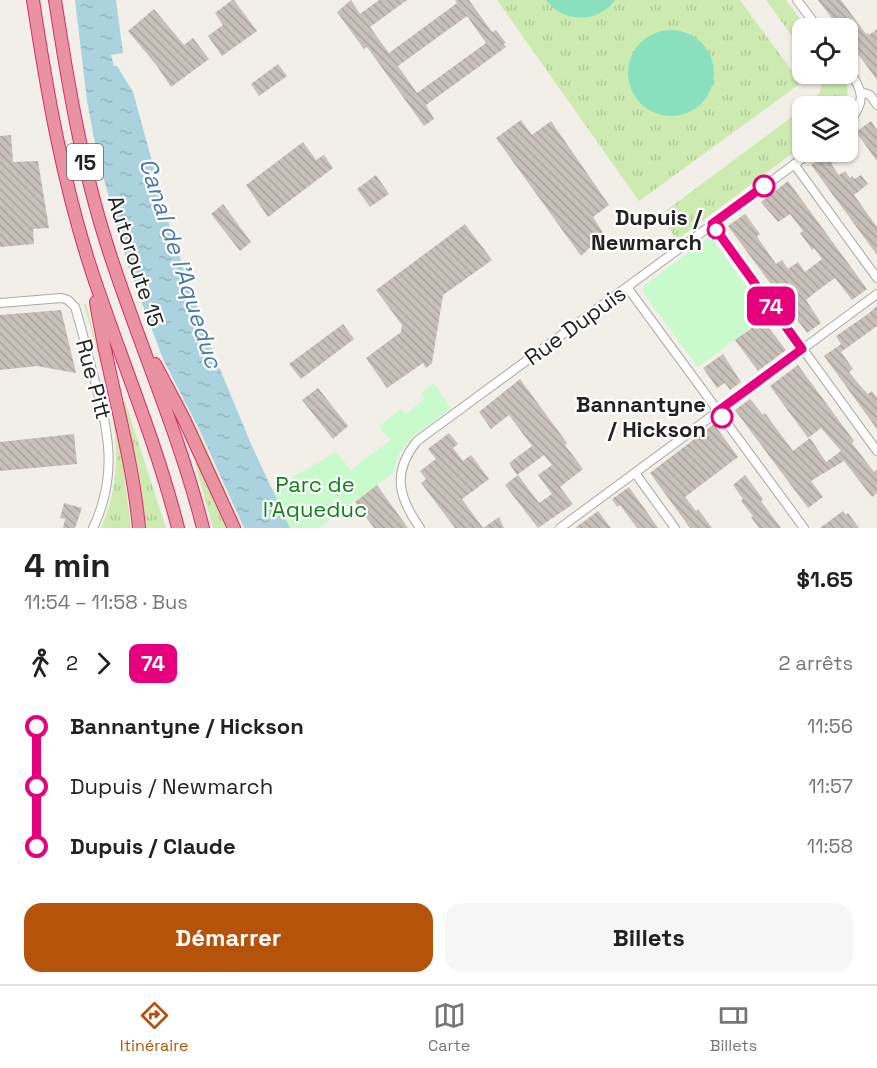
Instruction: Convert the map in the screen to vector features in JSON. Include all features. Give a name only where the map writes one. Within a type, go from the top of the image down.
[{"type":"highway","name":"Autoroute 15","points":[[33,0],[58,148],[92,271],[154,449],[178,528]]},
{"type":"highway","name":"Autoroute 15","points":[[55,0],[71,98],[91,188],[111,256],[192,488],[202,528]]},
{"type":"highway","points":[[92,271],[104,351],[122,420],[139,528]]},
{"type":"highway","points":[[133,320],[183,417],[234,528]]},
{"type":"street","points":[[797,0],[810,18]]},
{"type":"street","points":[[858,84],[861,92],[858,106]]},
{"type":"street","points":[[861,92],[870,95],[877,105]]},
{"type":"street","name":"Rue Dupuis","points":[[420,528],[404,502],[400,478],[405,459],[417,441],[797,162]]},
{"type":"street","points":[[794,164],[877,278]]},
{"type":"street","points":[[712,224],[877,451]]},
{"type":"street","points":[[627,287],[804,528]]},
{"type":"street","points":[[560,528],[877,294]]},
{"type":"street","name":"Rue Pitt","points":[[0,303],[63,298],[75,307],[102,406],[110,448],[107,486],[93,528]]},
{"type":"street","points":[[635,473],[675,528]]},
{"type":"green space","points":[[497,0],[740,0],[792,71],[792,84],[800,84],[639,201]]},
{"type":"green space","points":[[546,0],[615,0],[599,13],[580,18],[562,13]]},
{"type":"green space","points":[[766,0],[786,0],[800,18],[792,18],[792,36]]},
{"type":"green space","points":[[671,30],[695,37],[707,49],[714,73],[707,97],[695,109],[671,116],[647,109],[635,97],[628,73],[635,49],[647,37]]},
{"type":"green space","points":[[821,84],[846,84],[847,96],[817,96]]},
{"type":"green space","points":[[792,116],[792,154],[677,240],[662,219],[663,213]]},
{"type":"green space","points":[[708,238],[712,239],[767,316],[698,367],[644,294],[643,288]]},
{"type":"green space","points":[[84,304],[86,304],[118,426],[131,528],[101,528],[111,499],[116,471],[116,443],[107,388]]},
{"type":"green space","points":[[170,376],[199,432],[242,528],[239,528]]},
{"type":"green space","name":"Parc de l'Aqueduc","points":[[434,383],[451,408],[411,438],[399,454],[392,474],[319,528],[290,528],[272,489],[336,452],[351,470],[390,440],[379,426],[401,409],[406,414],[425,398],[421,393]]},
{"type":"green space","points":[[125,401],[166,528],[146,528],[138,468],[122,402]]},
{"type":"green space","points":[[198,461],[229,528],[213,528],[195,463]]},
{"type":"water","name":"Canal de l'Aqueduc","points":[[75,0],[116,0],[123,53],[111,55],[114,66],[117,66],[133,92],[172,234],[215,357],[251,444],[290,528],[244,528],[200,431],[163,359],[128,266],[100,165],[87,101]]},
{"type":"building","points":[[232,0],[257,31],[222,56],[208,36],[223,25],[215,13]]},
{"type":"building","points":[[351,0],[360,14],[379,0],[407,0],[370,27],[389,53],[457,3],[455,0],[469,0],[492,32],[496,30],[506,43],[503,44],[506,47],[426,105],[434,119],[424,126],[367,47],[364,49],[337,12]],"holes":[[[467,16],[486,43],[417,93],[398,66]]]},
{"type":"building","points":[[818,0],[841,0],[854,18],[832,18]]},
{"type":"building","points":[[154,9],[184,45],[193,38],[209,59],[171,87],[128,31]]},
{"type":"building","points":[[858,23],[869,35],[877,29],[877,80],[858,54]]},
{"type":"building","points":[[278,64],[287,76],[259,96],[251,84]]},
{"type":"building","points":[[521,120],[532,135],[551,121],[609,205],[593,217],[604,234],[581,256],[496,138]]},
{"type":"building","points":[[871,121],[877,130],[877,161],[858,135],[858,131]]},
{"type":"building","points":[[11,135],[13,162],[38,161],[49,228],[33,229],[34,244],[0,247],[0,136]]},
{"type":"building","points":[[303,142],[316,160],[324,155],[333,168],[268,217],[246,185]]},
{"type":"building","points":[[816,162],[834,162],[831,164],[839,175],[845,171],[850,178],[852,176],[854,179],[861,175],[868,184],[854,195],[877,227],[877,255],[811,165]]},
{"type":"building","points":[[376,175],[389,194],[370,207],[357,189]]},
{"type":"building","points":[[788,181],[867,289],[852,300],[835,278],[817,291],[806,300],[821,323],[807,333],[728,226],[745,214],[760,234],[758,238],[776,264],[782,260],[788,269],[798,262],[805,272],[822,259],[814,248],[812,250],[800,233],[803,231],[790,214],[778,222],[761,202]]},
{"type":"building","points":[[223,204],[251,242],[240,251],[211,214]]},
{"type":"building","points":[[465,224],[492,260],[443,295],[432,363],[426,368],[423,363],[387,388],[366,358],[401,332],[402,325],[376,290]]},
{"type":"building","points":[[877,306],[877,326],[841,352],[853,369],[849,372],[868,394],[872,391],[877,398],[877,429],[824,356],[841,344],[836,336]]},
{"type":"building","points":[[61,310],[76,373],[37,366],[0,370],[0,315]]},
{"type":"building","points":[[763,320],[786,350],[758,371],[735,340]]},
{"type":"building","points":[[343,324],[354,339],[301,379],[289,364]]},
{"type":"building","points":[[723,354],[741,382],[730,390],[725,383],[717,388],[703,368]]},
{"type":"building","points":[[798,365],[854,441],[852,443],[874,472],[877,470],[877,493],[872,497],[844,461],[811,481],[823,497],[808,508],[735,410],[750,399],[763,415],[765,413],[793,451],[810,438],[826,462],[841,451],[821,428],[808,438],[770,386]]},
{"type":"building","points":[[520,379],[567,443],[565,445],[583,469],[560,487],[573,504],[538,528],[505,485],[518,475],[539,503],[552,494],[538,475],[552,465],[544,455],[517,475],[509,463],[532,446],[509,415],[491,429],[479,412]]},
{"type":"building","points":[[318,388],[348,426],[333,439],[302,400]]},
{"type":"building","points":[[714,424],[738,457],[685,497],[696,511],[698,509],[712,528],[690,528],[650,473]]},
{"type":"building","points":[[449,433],[458,444],[453,448],[463,461],[471,455],[489,479],[462,499],[483,528],[455,528],[421,483],[426,479],[420,471],[436,459],[428,449]]},
{"type":"building","points":[[74,434],[77,464],[0,471],[0,442]]},
{"type":"building","points":[[745,475],[781,528],[759,528],[751,517],[753,516],[741,501],[743,499],[733,485]]},
{"type":"building","points":[[377,485],[408,528],[374,528],[355,502]]},
{"type":"building","points":[[629,487],[658,528],[637,528],[620,505],[617,507],[612,499]]},
{"type":"building","points":[[64,503],[82,508],[75,528],[63,528],[65,519],[60,518]]},
{"type":"building","points":[[598,511],[611,528],[575,528]]},
{"type":"building","points":[[843,511],[846,515],[848,513],[859,528],[820,528]]},
{"type":"building","points":[[499,517],[504,528],[483,528]]},
{"type":"bus line","name":"74","points":[[722,417],[718,411],[802,349],[712,224],[764,186]]},
{"type":"place","name":"Dupuis / Newmarch","points":[[716,230]]},
{"type":"place","name":"Bannantyne / Hickson","points":[[722,417]]}]
